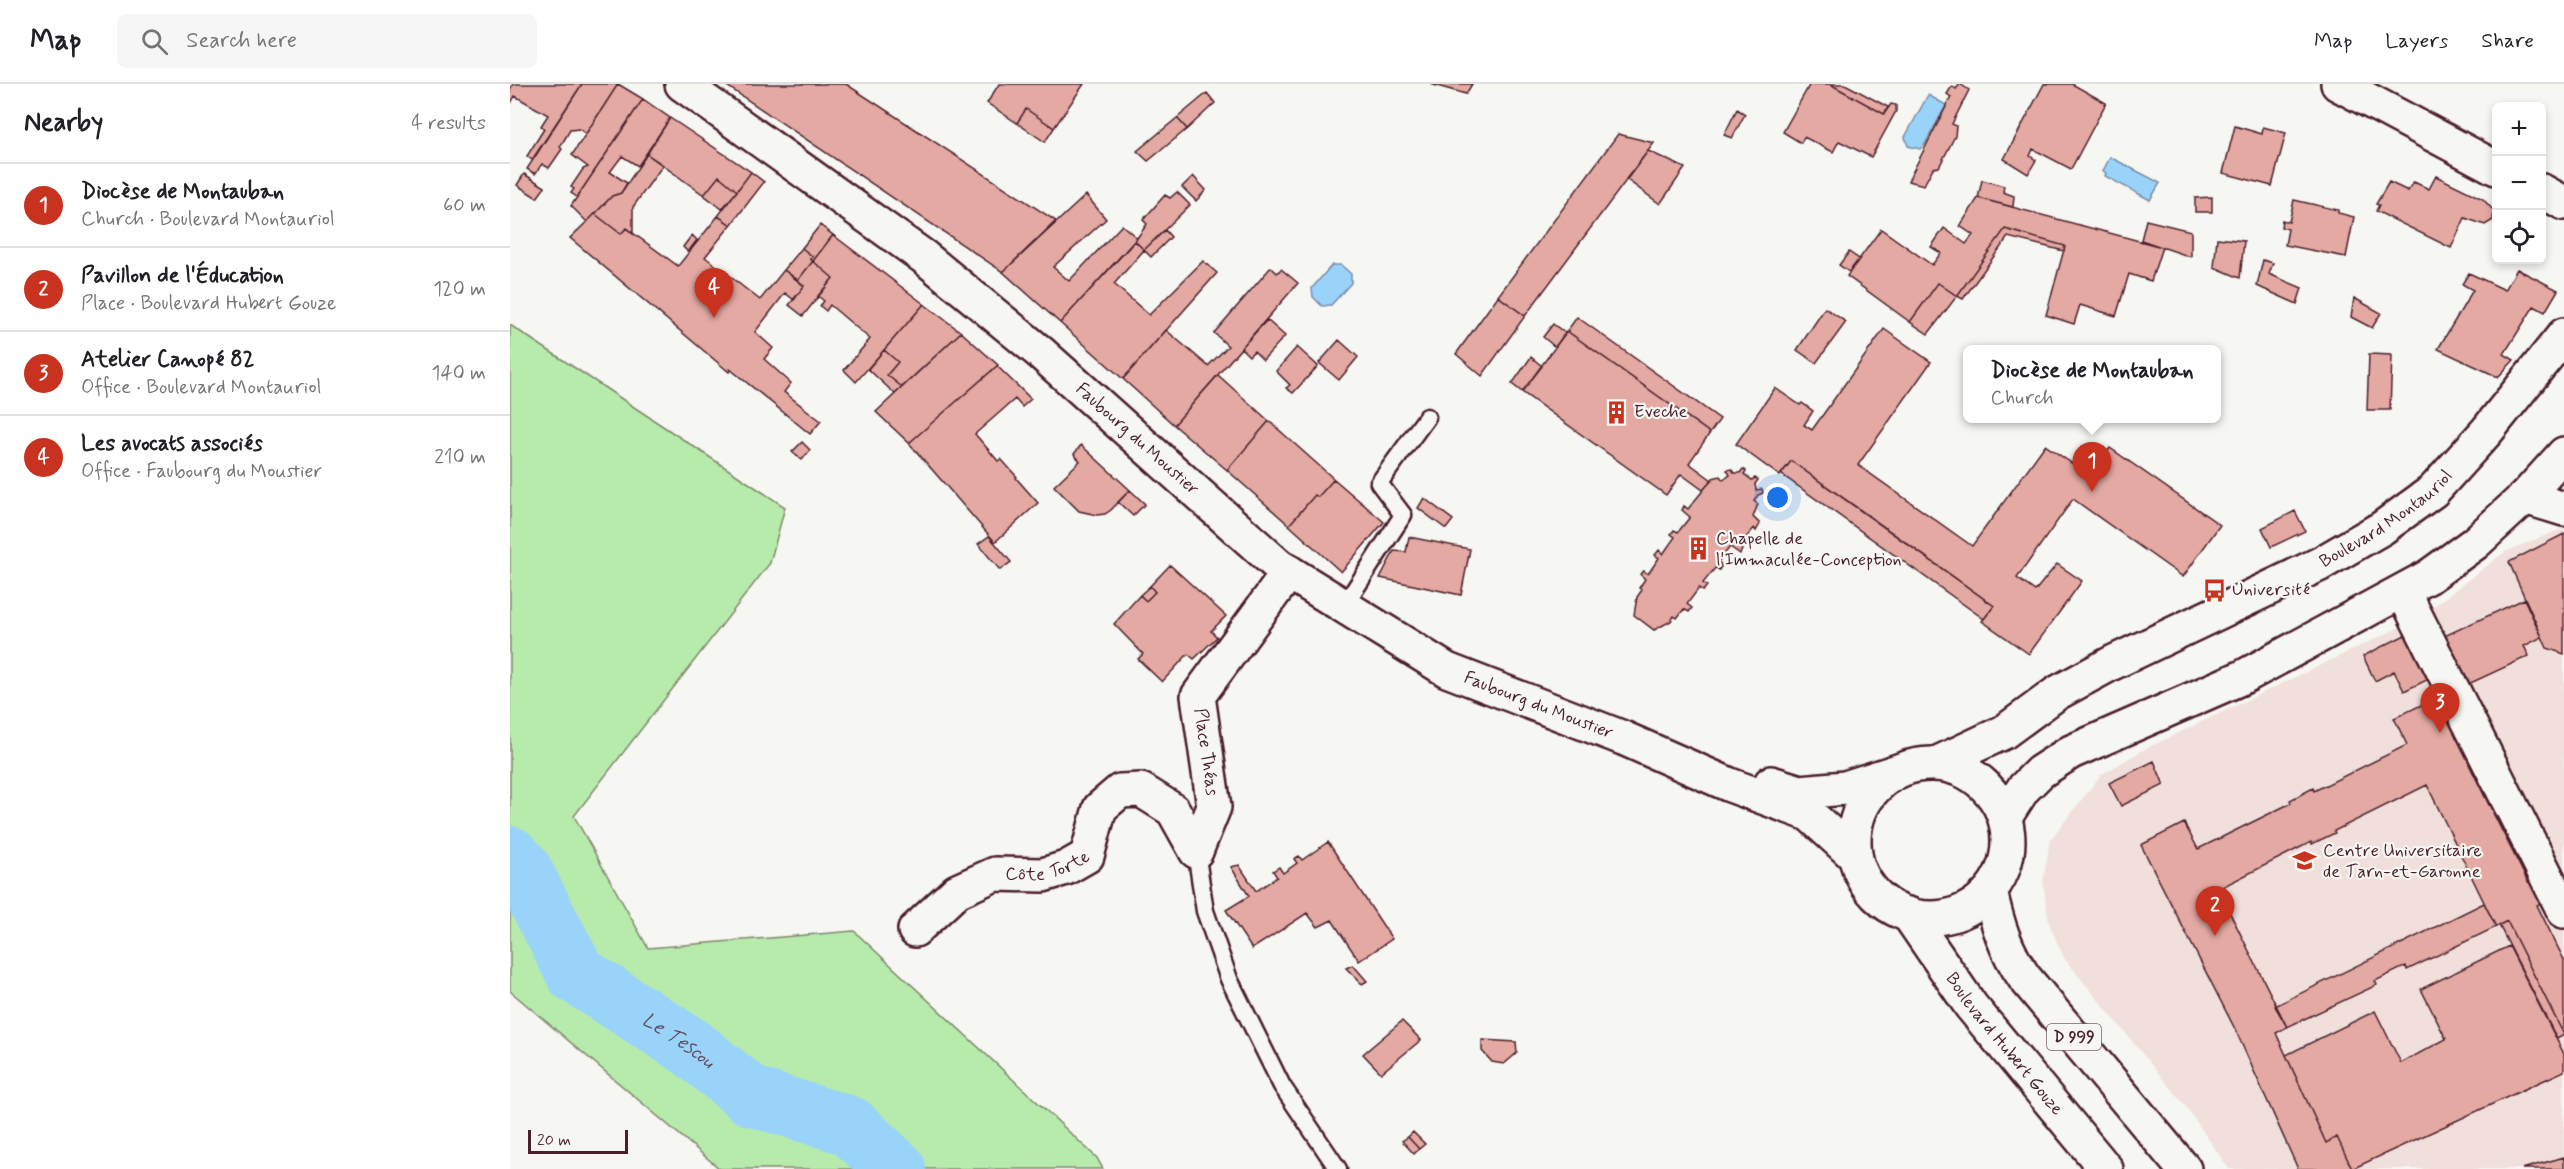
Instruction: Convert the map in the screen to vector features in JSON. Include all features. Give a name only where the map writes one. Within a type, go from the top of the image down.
[{"type":"main road","name":"Faubourg du Moustier","points":[[682,84],[924,257],[1041,353],[1279,566],[1447,670],[1623,738],[1731,785],[1809,814],[1855,856]]},
{"type":"main road","points":[[2338,84],[2492,166]]},
{"type":"main road","points":[[2546,194],[2564,203]]},
{"type":"main road","name":"Boulevard Montauriol","points":[[1938,763],[2004,732],[2057,693],[2112,663],[2310,569],[2382,528],[2433,491],[2487,432],[2564,335]]},
{"type":"main road","points":[[2005,817],[2023,789],[2040,772],[2071,752],[2242,677],[2428,577],[2475,543],[2525,497],[2564,453]]},
{"type":"main road","points":[[2525,497],[2564,509]]},
{"type":"main road","name":"Place Théas","points":[[1196,851],[1214,807],[1198,696],[1289,572]]},
{"type":"main road","points":[[2403,591],[2564,911]]},
{"type":"main road","name":"Faubourg du Moustier","points":[[1623,738],[1800,792],[1845,788],[1898,771]]},
{"type":"main road","points":[[1938,763],[1967,772],[1990,791],[2005,817],[2008,843],[2004,868],[1990,891],[1973,905],[1953,915],[1930,918],[1908,914],[1889,906],[1874,892],[1862,875],[1855,856],[1854,836],[1858,816],[1874,790],[1898,771],[1917,764],[1938,763]]},
{"type":"main road","name":"Côte Torte","points":[[915,930],[957,891],[995,874],[1043,875],[1066,868],[1087,856],[1100,808],[1120,791],[1141,790],[1173,810],[1196,851]]},
{"type":"main road","name":"D 999","points":[[1990,891],[1997,926],[2011,958],[2024,977],[2184,1169]]},
{"type":"main road","name":"Boulevard Hubert Gouze","points":[[1908,914],[1971,1006],[2104,1168]]},
{"type":"lane","points":[[1344,606],[1403,515],[1379,483],[1428,417]]},
{"type":"lane","points":[[1196,851],[1205,911],[1228,979],[1282,1086],[1338,1169]]},
{"type":"shaded area","name":"Centre Universitaire de Tarn-et-Garonne","points":[[2564,528],[2564,1169],[2229,1169],[2187,1108],[2064,958],[2049,923],[2043,882],[2050,840],[2101,775],[2143,750],[2417,619],[2505,552]]},
{"type":"green space","points":[[510,325],[785,507],[770,563],[574,816],[648,948],[854,931],[1097,1158],[1103,1169],[720,1169],[510,991]]},
{"type":"water","points":[[1928,95],[1946,105],[1925,144],[1920,149],[1908,146],[1905,137]]},
{"type":"water","points":[[2110,157],[2160,183],[2150,200],[2105,176],[2106,173],[2103,171]]},
{"type":"water","points":[[1332,265],[1341,265],[1351,274],[1351,283],[1331,305],[1322,306],[1313,297],[1312,288]]},
{"type":"building","points":[[513,84],[582,84],[532,160],[527,156],[544,129],[541,126],[548,115],[515,96],[510,105],[510,89]]},
{"type":"building","points":[[582,84],[618,84],[586,134],[579,129],[570,130],[560,147],[562,149],[549,168],[542,164],[535,174],[527,169]]},
{"type":"building","points":[[618,84],[643,99],[577,197],[571,193],[574,189],[571,187],[583,169],[588,167],[572,155]]},
{"type":"building","points":[[724,84],[846,84],[1056,221],[1003,272]]},
{"type":"building","points":[[999,84],[1084,84],[1054,128],[1026,109],[1017,123],[987,103]]},
{"type":"building","points":[[1430,84],[1472,84],[1466,94]]},
{"type":"building","points":[[1810,84],[1830,84],[1884,114],[1891,104],[1896,105],[1896,111],[1871,157],[1839,141],[1833,152],[1804,137],[1801,143],[1783,132]]},
{"type":"building","points":[[1830,84],[1845,84],[1888,107],[1884,114]]},
{"type":"building","points":[[1960,84],[1969,90],[1952,124],[1956,126],[1955,136],[1939,167],[1933,168],[1924,185],[1908,181],[1951,97],[1947,94],[1952,86],[1956,89]]},
{"type":"building","points":[[2044,84],[2072,84],[2106,103],[2071,169],[2033,149],[2030,156],[2036,160],[2028,174],[2004,159]]},
{"type":"building","points":[[1207,93],[1215,103],[1187,129],[1177,118]]},
{"type":"building","points":[[643,99],[670,118],[638,166],[622,156],[610,172],[627,183],[621,193],[612,196],[587,222],[571,206]]},
{"type":"building","points":[[1026,109],[1054,128],[1045,142],[1017,123]]},
{"type":"building","points":[[1737,109],[1745,114],[1732,138],[1724,135]]},
{"type":"building","points":[[670,118],[751,172],[737,191],[719,176],[704,195],[647,154]]},
{"type":"building","points":[[1177,118],[1187,129],[1148,161],[1137,151]]},
{"type":"building","points":[[2235,126],[2262,134],[2263,127],[2286,133],[2272,186],[2223,173]]},
{"type":"building","points":[[1618,134],[1654,143],[1525,316],[1498,296]]},
{"type":"building","points":[[1648,151],[1685,168],[1660,204],[1626,179]]},
{"type":"building","points":[[647,154],[663,165],[633,207],[633,234],[626,228],[621,234],[595,214],[612,196],[621,193]]},
{"type":"building","points":[[751,172],[764,182],[731,225],[718,216]]},
{"type":"building","points":[[524,174],[545,187],[537,198],[517,185]]},
{"type":"building","points":[[719,176],[737,191],[722,209],[704,195]]},
{"type":"building","points":[[1193,176],[1206,190],[1196,201],[1182,187]]},
{"type":"building","points":[[2436,176],[2483,199],[2492,209],[2492,221],[2485,225],[2465,218],[2451,248],[2376,211],[2379,205],[2376,204],[2389,182],[2408,191],[2414,182],[2429,189]]},
{"type":"building","points":[[1982,180],[2004,186],[2003,192],[2014,196],[2013,207],[1978,198]]},
{"type":"building","points":[[1177,192],[1190,205],[1144,250],[1135,241],[1147,224],[1143,220],[1165,195],[1170,198]]},
{"type":"building","points":[[1086,195],[1106,219],[1053,267],[1069,281],[1122,225],[1137,238],[1060,323],[1003,272]]},
{"type":"building","points":[[2212,197],[2212,212],[2195,212],[2195,198]]},
{"type":"building","points":[[1978,198],[2162,247],[2151,281],[2129,274],[2116,316],[2080,305],[2074,324],[2046,315],[2065,246],[2005,229],[1957,296],[1938,283],[1910,322],[1847,276],[1881,229],[1932,265],[1941,253],[1931,247],[1944,228],[1966,244],[1973,235],[1960,226]]},
{"type":"building","points":[[2294,200],[2338,210],[2338,213],[2354,217],[2346,257],[2285,245],[2288,229],[2281,227],[2282,220],[2289,222]]},
{"type":"building","points":[[595,214],[621,234],[626,228],[678,266],[718,216],[731,225],[705,257],[760,300],[784,270],[804,286],[794,300],[785,293],[755,332],[773,348],[764,359],[791,383],[784,392],[821,421],[810,434],[730,369],[729,372],[570,238]]},
{"type":"building","points":[[2146,220],[2191,231],[2191,257],[2141,240]]},
{"type":"building","points":[[820,225],[833,235],[813,261],[810,259],[813,257],[802,248]]},
{"type":"building","points":[[2005,229],[2065,246],[2064,251],[2008,237],[1963,299],[1957,296]]},
{"type":"building","points":[[1165,230],[1171,237],[1151,257],[1144,250]]},
{"type":"building","points":[[692,235],[697,240],[688,252],[683,247]]},
{"type":"building","points":[[833,235],[924,304],[856,382],[844,370],[870,339],[830,305],[826,311],[820,306],[824,301],[818,296],[833,278],[813,261]]},
{"type":"building","points":[[2217,238],[2244,241],[2240,278],[2214,267]]},
{"type":"building","points":[[1135,241],[1144,250],[1114,284],[1149,315],[1203,261],[1217,273],[1123,379],[1060,323]]},
{"type":"building","points":[[802,248],[813,257],[810,259],[813,261],[798,280],[784,270]]},
{"type":"building","points":[[1849,252],[1859,259],[1849,272],[1839,265]]},
{"type":"building","points":[[2263,260],[2273,263],[2269,274],[2302,288],[2297,304],[2257,286]]},
{"type":"building","points":[[813,261],[833,278],[803,316],[789,305],[804,286],[798,280]]},
{"type":"building","points":[[1271,267],[1277,273],[1281,269],[1298,283],[1174,425],[1123,379],[1166,330],[1208,366],[1228,346],[1214,333]]},
{"type":"building","points":[[2517,269],[2558,290],[2545,312],[2534,306],[2504,354],[2514,360],[2498,377],[2438,349],[2473,290],[2462,284],[2469,273],[2505,290]]},
{"type":"building","points":[[1938,283],[1957,296],[1928,334],[1910,322]]},
{"type":"building","points":[[1498,296],[1525,316],[1482,376],[1456,354]]},
{"type":"building","points":[[2354,298],[2381,313],[2372,328],[2351,317]]},
{"type":"building","points":[[924,304],[961,332],[902,387],[887,375],[898,362],[884,350]]},
{"type":"building","points":[[1825,308],[1846,322],[1816,363],[1797,350]]},
{"type":"building","points":[[1577,317],[1720,419],[1710,433],[1567,331]]},
{"type":"building","points":[[1267,320],[1285,336],[1263,360],[1254,351],[1249,356],[1241,348]]},
{"type":"building","points":[[1553,324],[1565,333],[1555,347],[1543,337]]},
{"type":"building","points":[[1884,329],[1931,362],[1858,465],[1972,546],[2045,445],[2089,475],[2110,448],[2220,525],[2183,577],[2073,499],[2017,578],[2035,591],[2057,564],[2082,581],[2029,654],[1982,621],[1994,606],[1869,516],[1791,461],[1780,476],[1736,444],[1775,388],[1813,411],[1804,425],[1812,430]]},
{"type":"building","name":"Eveche","points":[[1567,331],[1710,433],[1689,463],[1712,480],[1703,490],[1681,474],[1666,495],[1522,392]]},
{"type":"building","points":[[961,332],[998,365],[909,443],[876,412]]},
{"type":"building","points":[[1339,340],[1358,357],[1339,380],[1319,363]]},
{"type":"building","points":[[1297,347],[1318,366],[1293,393],[1286,388],[1290,385],[1276,371]]},
{"type":"building","points":[[884,350],[898,362],[887,375],[902,387],[895,394],[868,369]]},
{"type":"building","points":[[2369,354],[2392,355],[2390,410],[2367,410]]},
{"type":"building","points":[[1531,357],[1542,366],[1522,392],[1512,384]]},
{"type":"building","points":[[997,366],[1031,399],[1022,407],[1015,399],[975,434],[998,461],[1001,459],[1038,503],[995,542],[909,443]]},
{"type":"building","points":[[1218,375],[1269,421],[1227,470],[1174,425]]},
{"type":"building","points":[[1269,421],[1334,479],[1318,497],[1315,495],[1289,525],[1227,470]]},
{"type":"building","points":[[802,442],[810,450],[802,460],[792,452]]},
{"type":"building","points":[[1081,445],[1130,490],[1105,514],[1097,515],[1079,511],[1054,486],[1080,461],[1074,454]]},
{"type":"building","points":[[1791,461],[1994,606],[1984,619],[1781,474]]},
{"type":"building","name":"Chapelle de l'Immaculée-Conception","points":[[1731,469],[1734,473],[1740,473],[1743,469],[1746,471],[1744,474],[1752,480],[1755,478],[1758,480],[1755,484],[1756,490],[1762,489],[1763,493],[1758,495],[1754,501],[1758,504],[1753,517],[1760,524],[1739,547],[1742,550],[1740,554],[1730,547],[1718,562],[1722,565],[1719,570],[1716,567],[1703,583],[1707,586],[1703,591],[1699,588],[1687,604],[1692,608],[1689,612],[1684,609],[1677,618],[1674,616],[1671,621],[1654,630],[1634,615],[1637,597],[1642,590],[1639,588],[1645,579],[1640,574],[1644,571],[1648,574],[1659,558],[1655,555],[1659,550],[1663,554],[1675,537],[1671,534],[1674,530],[1678,532],[1690,517],[1682,510],[1684,506],[1688,509],[1713,478],[1720,476],[1723,480],[1730,475],[1727,470]]},
{"type":"building","points":[[1334,479],[1384,522],[1341,572],[1289,525],[1315,495],[1318,497]]},
{"type":"building","points":[[1130,490],[1145,504],[1133,516],[1118,502]]},
{"type":"building","points":[[1424,498],[1453,520],[1446,529],[1418,508]]},
{"type":"building","points":[[2295,511],[2305,531],[2271,547],[2262,528]]},
{"type":"building","points":[[2564,534],[2564,654],[2547,648],[2509,562]]},
{"type":"building","points":[[989,536],[1011,562],[1000,570],[978,544]]},
{"type":"building","points":[[1409,537],[1470,549],[1461,595],[1380,578],[1394,551],[1406,552]]},
{"type":"building","points":[[1170,565],[1226,616],[1211,631],[1217,637],[1194,659],[1188,654],[1162,682],[1138,659],[1143,654],[1114,624],[1140,595],[1146,601],[1155,592],[1150,586]]},
{"type":"building","points":[[1150,586],[1155,592],[1146,601],[1140,595]]},
{"type":"building","points":[[2524,599],[2542,637],[2524,646],[2529,656],[2462,687],[2440,638]]},
{"type":"building","points":[[2407,634],[2429,679],[2404,691],[2394,671],[2375,681],[2363,656]]},
{"type":"building","points":[[2438,697],[2489,805],[2492,804],[2496,811],[2493,813],[2541,903],[2537,905],[2564,960],[2564,1035],[2507,921],[2496,927],[2427,785],[2334,831],[2335,833],[2312,844],[2311,842],[2218,889],[2287,1027],[2276,1033],[2326,1143],[2337,1137],[2352,1169],[2298,1169],[2235,1029],[2141,845],[2184,823],[2198,849],[2291,803],[2290,800],[2313,788],[2314,791],[2407,745],[2394,718]]},
{"type":"building","points":[[2154,761],[2164,785],[2121,806],[2109,783]]},
{"type":"building","points":[[1328,842],[1392,939],[1359,961],[1332,920],[1318,927],[1307,913],[1252,949],[1226,910],[1249,896],[1231,867],[1239,865],[1256,891],[1277,877],[1273,871],[1279,867],[1283,873],[1297,863],[1294,859],[1299,856],[1302,860]]},
{"type":"building","points":[[2484,903],[2496,927],[2407,970],[2406,966],[2375,981],[2377,985],[2287,1027],[2275,1006]]},
{"type":"building","points":[[2507,921],[2564,1035],[2557,1039],[2499,925]]},
{"type":"building","points":[[2509,946],[2564,1054],[2564,1071],[2352,1169],[2337,1137],[2326,1143],[2286,1055],[2375,1011],[2401,1063],[2446,1039],[2421,989]]},
{"type":"building","points":[[1353,965],[1367,981],[1362,984],[1346,968]]},
{"type":"building","points":[[1402,1021],[1421,1040],[1381,1073],[1363,1054]]},
{"type":"building","points":[[1482,1040],[1516,1042],[1517,1053],[1504,1064],[1492,1062],[1482,1051]]},
{"type":"building","points":[[1413,1132],[1425,1144],[1419,1149],[1408,1137]]},
{"type":"building","points":[[1408,1137],[1419,1149],[1414,1154],[1402,1141]]},
{"type":"building","points":[[2564,1157],[2564,1169],[2522,1169]]},
{"type":"waterway","name":"Le Tescou","points":[[510,856],[521,868],[576,974],[692,1048],[751,1096],[850,1126],[896,1169]]},
{"type":"place","name":"Les avocats associés","points":[[714,318]]},
{"type":"place","name":"Eveche","points":[[1616,412]]},
{"type":"place","name":"Diocèse de Montauban","points":[[2092,492]]},
{"type":"place","name":"Chapelle de l'Immaculée-Conception","points":[[1698,549]]},
{"type":"place","name":"Université","points":[[2214,590]]},
{"type":"place","name":"Atelier Canopé 82","points":[[2440,733]]},
{"type":"place","name":"Centre Universitaire de Tarn-et-Garonne","points":[[2305,861]]},
{"type":"place","name":"Pavillon de l'Éducation","points":[[2215,936]]}]
